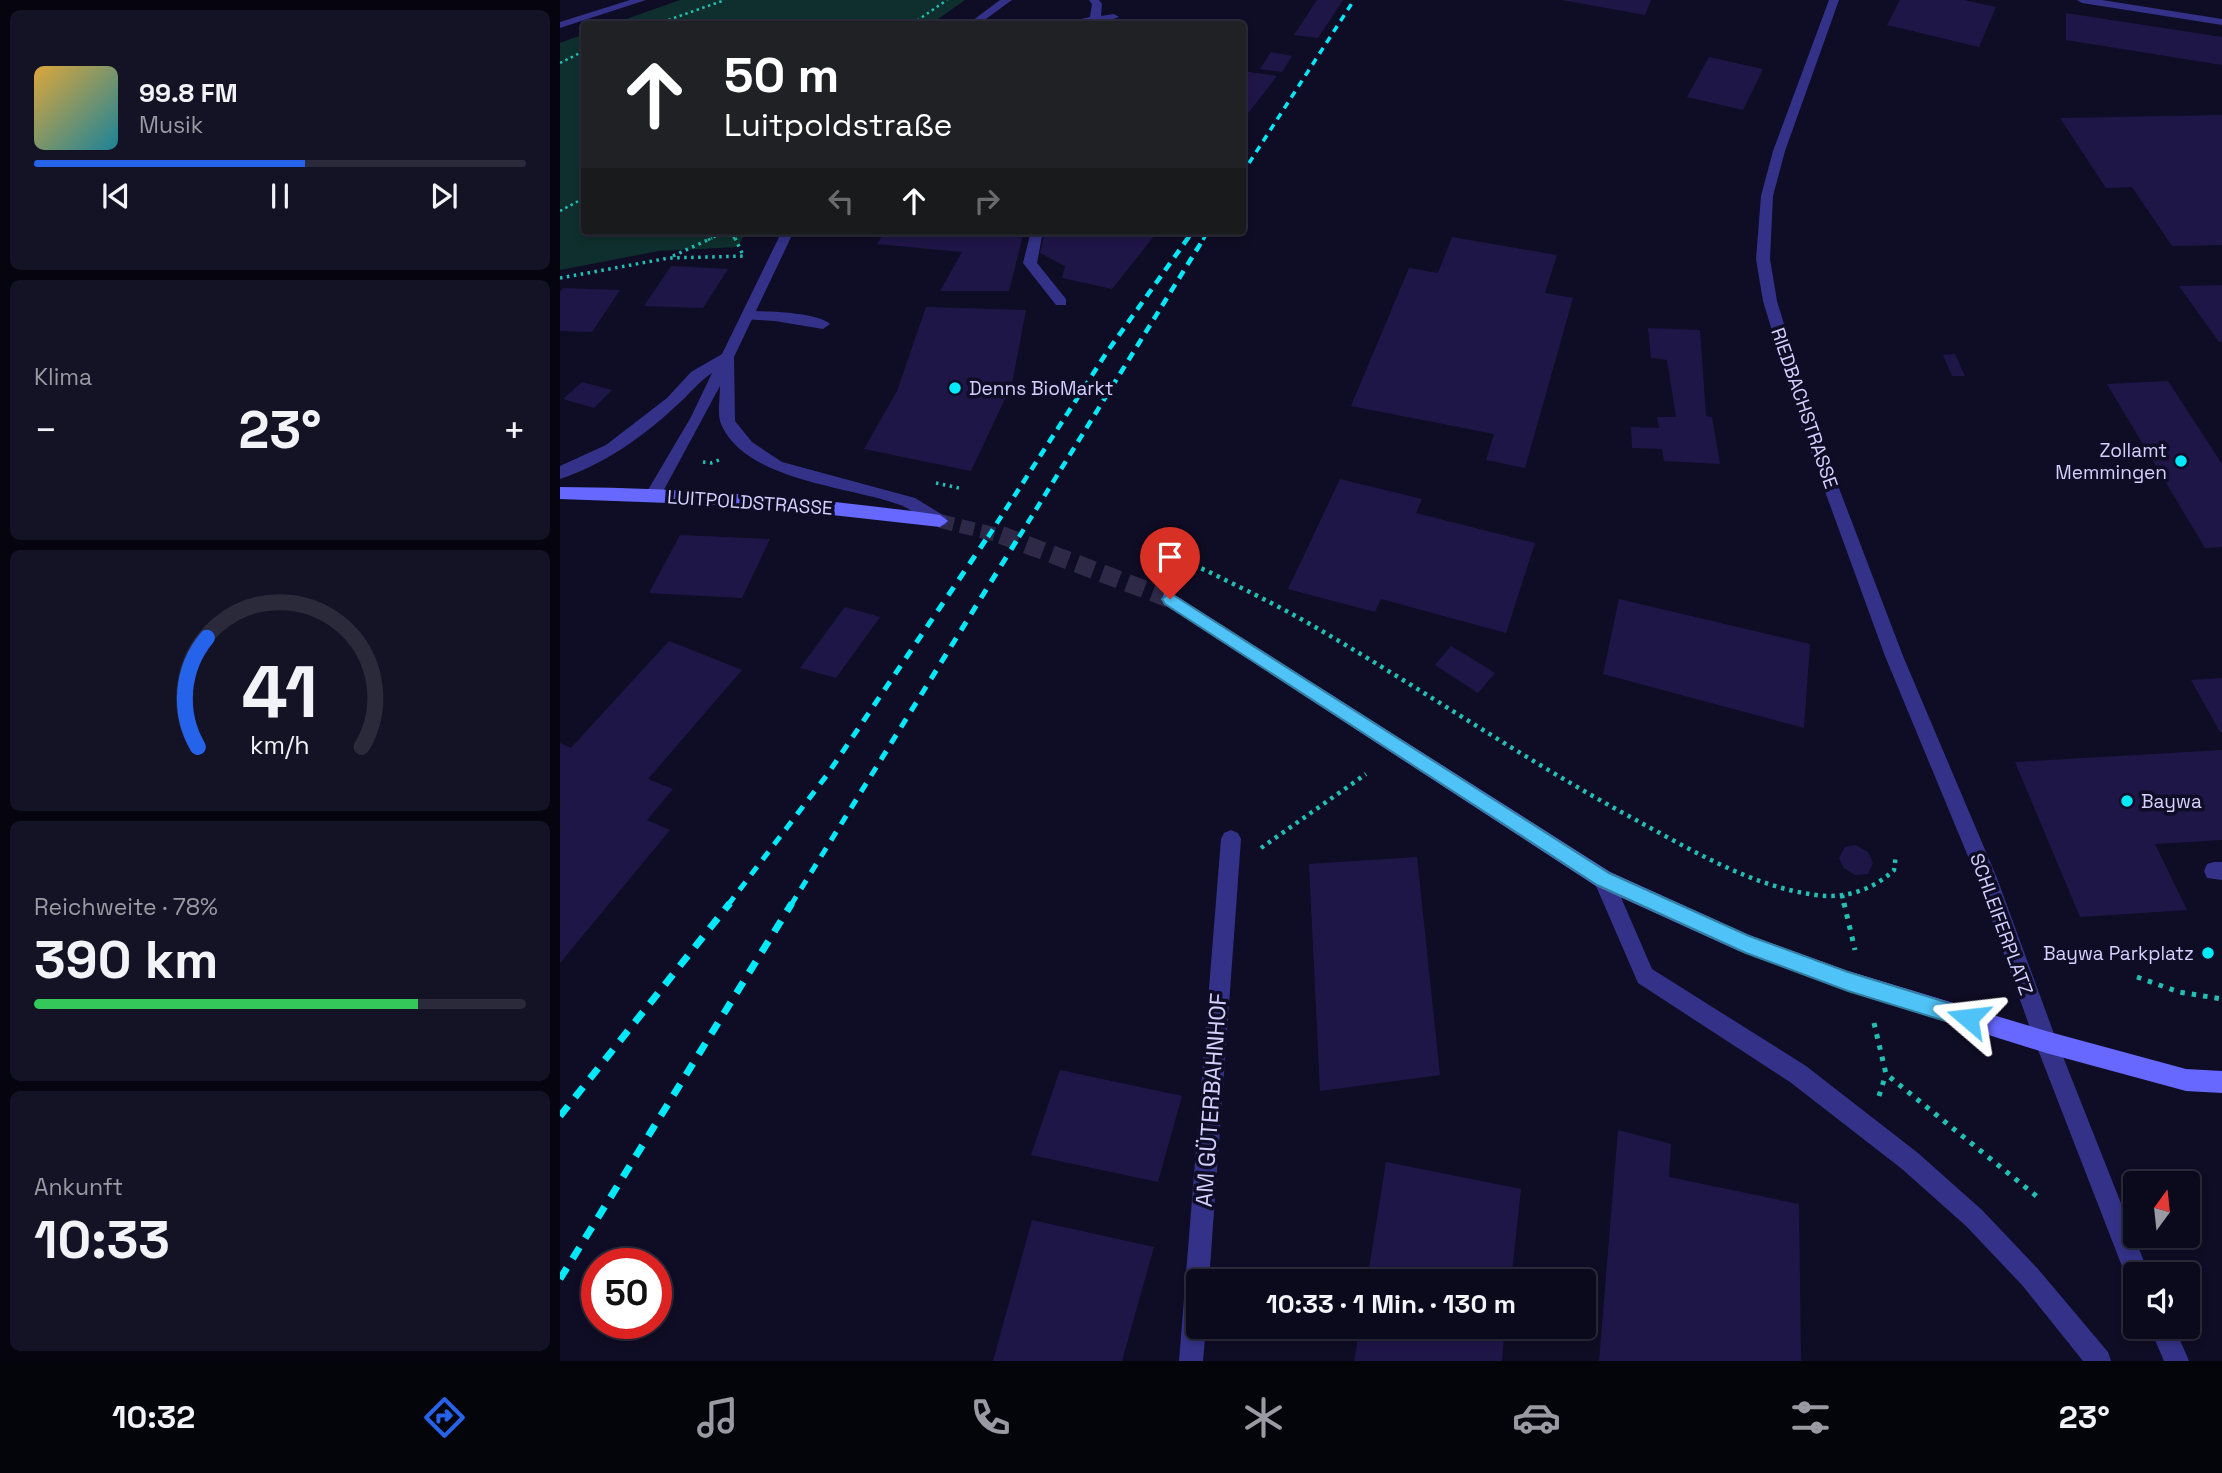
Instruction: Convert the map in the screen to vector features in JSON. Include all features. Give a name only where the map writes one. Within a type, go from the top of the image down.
[{"type":"main road","name":"LUITPOLDSTRASSE","points":[[560,493],[653,495],[798,504],[940,522]]},
{"type":"main road","points":[[1170,599],[1603,879],[1746,944],[1865,986],[2046,1042],[2186,1080],[2222,1082]]},
{"type":"street","points":[[560,25],[641,0]]},
{"type":"street","points":[[977,21],[1007,0]]},
{"type":"street","points":[[1094,0],[1097,4],[1095,21]]},
{"type":"street","name":"RIEDBACHSTRASSE","points":[[1834,0],[1772,175],[1765,208],[1763,259],[1778,334],[1806,420],[1894,656],[1957,806]]},
{"type":"street","points":[[2082,0],[2222,22]]},
{"type":"street","points":[[1099,21],[1114,17]]},
{"type":"street","points":[[653,495],[698,417],[786,235]]},
{"type":"street","points":[[1036,235],[1030,263],[1061,302]]},
{"type":"street","points":[[747,316],[775,316],[823,324]]},
{"type":"street","points":[[560,473],[611,449],[672,402],[696,376],[727,357]]},
{"type":"street","points":[[727,357],[728,422],[747,446],[777,466],[909,502],[940,522]]},
{"type":"street","name":"SCHLEIFERPLATZ","points":[[1957,806],[1987,878],[2046,1042],[2132,1262]]},
{"type":"street","name":"AM GÜTERBAHNHOF","points":[[1191,1361],[1231,839]]},
{"type":"street","points":[[1603,879],[1644,976],[1798,1074],[1910,1161],[1974,1218],[2030,1277],[2099,1361]]},
{"type":"street","points":[[2167,1339],[2177,1361]]},
{"type":"path","points":[[670,21],[725,0]]},
{"type":"path","points":[[916,21],[947,0]]},
{"type":"path","points":[[560,63],[581,52]]},
{"type":"path","points":[[560,211],[581,200]]},
{"type":"path","points":[[669,258],[720,235]]},
{"type":"path","points":[[560,278],[669,258],[743,256],[731,235]]},
{"type":"path","points":[[927,481],[963,489]]},
{"type":"path","points":[[1186,561],[1286,610],[1583,793],[1755,877],[1813,893],[1842,895],[1866,889],[1886,879],[1894,870],[1896,855]]},
{"type":"path","points":[[1229,871],[1366,774]]},
{"type":"path","points":[[1842,895],[1886,1074],[2040,1199]]},
{"type":"path","points":[[2137,977],[2179,992],[2222,999]]},
{"type":"green space","points":[[680,0],[965,0],[935,21],[620,21]]},
{"type":"green space","points":[[581,35],[581,235],[744,235],[738,247],[659,251],[560,270],[560,43]]},
{"type":"building","points":[[1317,0],[1343,0],[1318,38],[1294,35]]},
{"type":"building","points":[[1562,0],[1651,0],[1645,15]]},
{"type":"building","points":[[1900,0],[1964,0],[1996,7],[1979,47],[1887,25]]},
{"type":"building","points":[[2066,13],[2222,37],[2222,65],[2066,40]]},
{"type":"building","points":[[1271,52],[1292,56],[1282,72],[1260,69]]},
{"type":"building","points":[[1709,57],[1763,69],[1743,110],[1687,97]]},
{"type":"building","points":[[1246,72],[1277,76],[1246,116]]},
{"type":"building","points":[[2222,115],[2222,245],[2172,246],[2132,187],[2106,188],[2060,118]]},
{"type":"building","points":[[883,235],[1023,235],[1009,291],[940,291],[962,252],[877,244]]},
{"type":"building","points":[[1044,235],[1155,235],[1112,289],[1062,278],[1065,266],[1040,253]]},
{"type":"building","points":[[1452,237],[1557,255],[1545,293],[1573,298],[1525,468],[1486,460],[1494,434],[1351,406],[1409,268],[1438,273]]},
{"type":"building","points":[[671,266],[728,269],[703,308],[644,306]]},
{"type":"building","points":[[2222,285],[2222,342],[2219,342],[2179,286]]},
{"type":"building","points":[[563,288],[620,290],[592,332],[560,331],[560,292]]},
{"type":"building","name":"Denns BioMarkt","points":[[926,307],[1026,310],[1012,384],[971,471],[864,449],[897,391]]},
{"type":"building","points":[[1648,328],[1700,330],[1706,416],[1712,417],[1720,464],[1664,461],[1662,449],[1632,448],[1631,427],[1659,428],[1657,417],[1676,417],[1667,360],[1651,358]]},
{"type":"building","points":[[1955,354],[1965,376],[1952,376],[1943,355]]},
{"type":"building","points":[[2168,381],[2222,464],[2222,547],[2205,548],[2107,384]]},
{"type":"building","points":[[582,382],[612,390],[594,408],[563,399]]},
{"type":"building","points":[[1340,479],[1422,499],[1416,513],[1535,543],[1506,633],[1381,599],[1375,612],[1288,589]]},
{"type":"building","points":[[680,535],[770,539],[742,598],[649,593]]},
{"type":"building","points":[[1619,599],[1810,644],[1804,728],[1603,674]]},
{"type":"building","points":[[845,607],[880,617],[836,678],[800,668]]},
{"type":"building","points":[[669,641],[742,670],[648,779],[673,789],[647,820],[670,830],[560,963],[560,743],[571,748]]},
{"type":"building","points":[[1451,646],[1495,673],[1478,693],[1435,665]]},
{"type":"building","points":[[2222,678],[2222,732],[2220,732],[2191,680]]},
{"type":"building","name":"Baywa","points":[[2222,750],[2222,840],[2155,844],[2187,910],[2080,917],[2015,762]]},
{"type":"building","points":[[1856,845],[1868,852],[1873,863],[1868,874],[1855,875],[1844,868],[1839,858],[1845,847]]},
{"type":"building","points":[[1417,857],[1440,1075],[1320,1091],[1309,864]]},
{"type":"building","points":[[1060,1070],[1182,1096],[1158,1182],[1031,1155]]},
{"type":"building","points":[[1618,1130],[1671,1144],[1669,1177],[1799,1204],[1801,1361],[1599,1361]]},
{"type":"building","points":[[1386,1162],[1521,1189],[1512,1269],[1369,1269]]},
{"type":"building","points":[[1032,1220],[1154,1247],[1122,1361],[993,1361]]},
{"type":"building","points":[[1358,1339],[1504,1339],[1502,1361],[1354,1361]]},
{"type":"tunnel","points":[[940,521],[1006,537]]},
{"type":"tunnel","points":[[1001,535],[1170,599]]},
{"type":"railway","points":[[1246,168],[1354,0]]},
{"type":"railway","points":[[1187,240],[1190,235]]},
{"type":"railway","points":[[1203,240],[1206,235]]},
{"type":"railway","points":[[988,537],[1107,352],[1188,238]]},
{"type":"railway","points":[[1019,537],[1204,238]]},
{"type":"railway","points":[[728,905],[827,775],[989,535]]},
{"type":"railway","points":[[791,905],[1020,535]]},
{"type":"railway","points":[[560,1116],[730,903]]},
{"type":"railway","points":[[560,1279],[792,903]]},
{"type":"place","name":"Denns BioMarkt","points":[[955,388]]},
{"type":"place","name":"Zollamt Memmingen","points":[[2181,461]]},
{"type":"place","name":"Baywa","points":[[2127,801]]},
{"type":"place","name":"Baywa Parkplatz","points":[[2208,953]]},
{"type":"route","points":[[1170,599],[1603,879],[1746,944],[1848,981],[1968,1018]]}]
